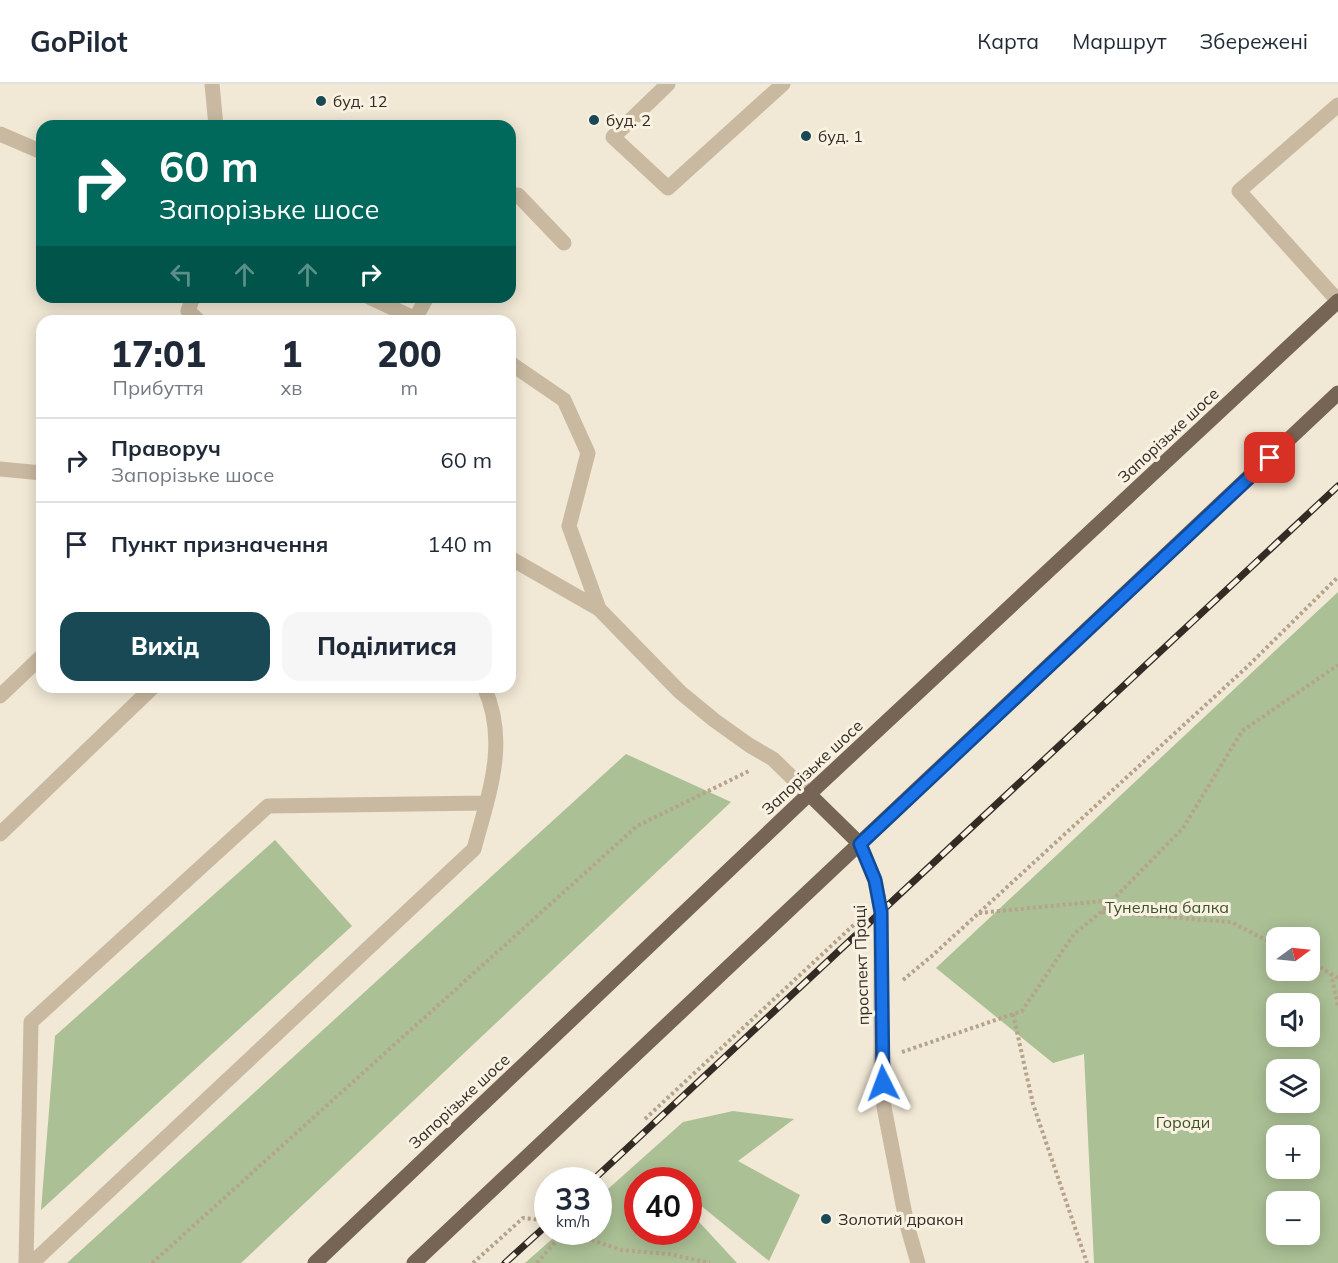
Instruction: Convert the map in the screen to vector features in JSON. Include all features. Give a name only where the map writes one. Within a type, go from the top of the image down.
[{"type":"main road","name":"Запорізьке шосе","points":[[315,1263],[809,794],[1338,301]]},
{"type":"main road","points":[[414,1263],[1338,393]]},
{"type":"main road","points":[[809,794],[860,844]]},
{"type":"street","points":[[212,84],[215,120]]},
{"type":"street","points":[[668,84],[613,137],[668,188],[783,84]]},
{"type":"street","points":[[1338,105],[1239,190],[1338,301]]},
{"type":"street","points":[[0,134],[36,149]]},
{"type":"street","points":[[516,195],[519,195],[564,243]]},
{"type":"street","points":[[382,303],[407,315]]},
{"type":"street","points":[[516,367],[564,400],[588,453],[569,526],[599,609]]},
{"type":"street","points":[[0,469],[36,472]]},
{"type":"street","points":[[516,561],[599,609],[680,692],[714,720],[773,759],[809,794]]},
{"type":"street","points":[[0,696],[36,662]]},
{"type":"street","points":[[0,834],[147,693]]},
{"type":"street","points":[[32,1263],[474,849],[496,762],[497,733],[492,705],[487,693]]},
{"type":"street","points":[[26,1263],[31,1022],[268,806],[486,803]]},
{"type":"street","name":"проспект Праці","points":[[860,844],[875,880],[881,912],[881,1060],[884,1107],[895,1167],[918,1263]]},
{"type":"path","points":[[882,998],[1248,666],[1338,577]]},
{"type":"path","points":[[881,1060],[1022,1011],[1074,934],[1101,912],[1183,828],[1242,731],[1338,665]]},
{"type":"path","points":[[152,1263],[637,826],[773,759]]},
{"type":"path","points":[[978,913],[1113,900]]},
{"type":"path","points":[[645,1119],[879,902]]},
{"type":"path","points":[[1101,912],[1231,922],[1266,940]]},
{"type":"path","points":[[1320,967],[1338,978]]},
{"type":"path","points":[[1331,973],[1338,1006]]},
{"type":"path","points":[[1013,1014],[1033,1104],[1087,1263]]},
{"type":"path","points":[[473,1263],[523,1218],[534,1219]]},
{"type":"path","points":[[537,1263],[553,1245]]},
{"type":"path","points":[[607,1245],[621,1250],[669,1254],[710,1263]]},
{"type":"green space","name":"Тунельна балка","points":[[1338,592],[1338,1263],[1094,1263],[1084,1054],[1053,1063],[936,968]]},
{"type":"green space","points":[[626,754],[731,802],[241,1263],[67,1263]]},
{"type":"green space","points":[[275,840],[352,926],[41,1210],[55,1036]]},
{"type":"green space","points":[[733,1111],[794,1119],[738,1161],[800,1195],[769,1261],[702,1207],[702,1167],[633,1167],[683,1122]]},
{"type":"green space","points":[[624,1175],[624,1245],[702,1245],[702,1225],[737,1263],[525,1263],[545,1245],[612,1245],[612,1185]]},
{"type":"railway","points":[[607,1167],[1338,486]]},
{"type":"railway","points":[[505,1263],[534,1237]]},
{"type":"place","name":"буд. 12","points":[[321,101]]},
{"type":"place","name":"буд. 2","points":[[594,120]]},
{"type":"place","name":"буд. 1","points":[[806,136]]},
{"type":"place","name":"Золотий дракон","points":[[826,1219]]},
{"type":"route","points":[[883,1083],[881,912],[875,880],[860,844],[1270,458]]},
{"type":"park label","name":"Городи","points":[[1183,1122]]}]
